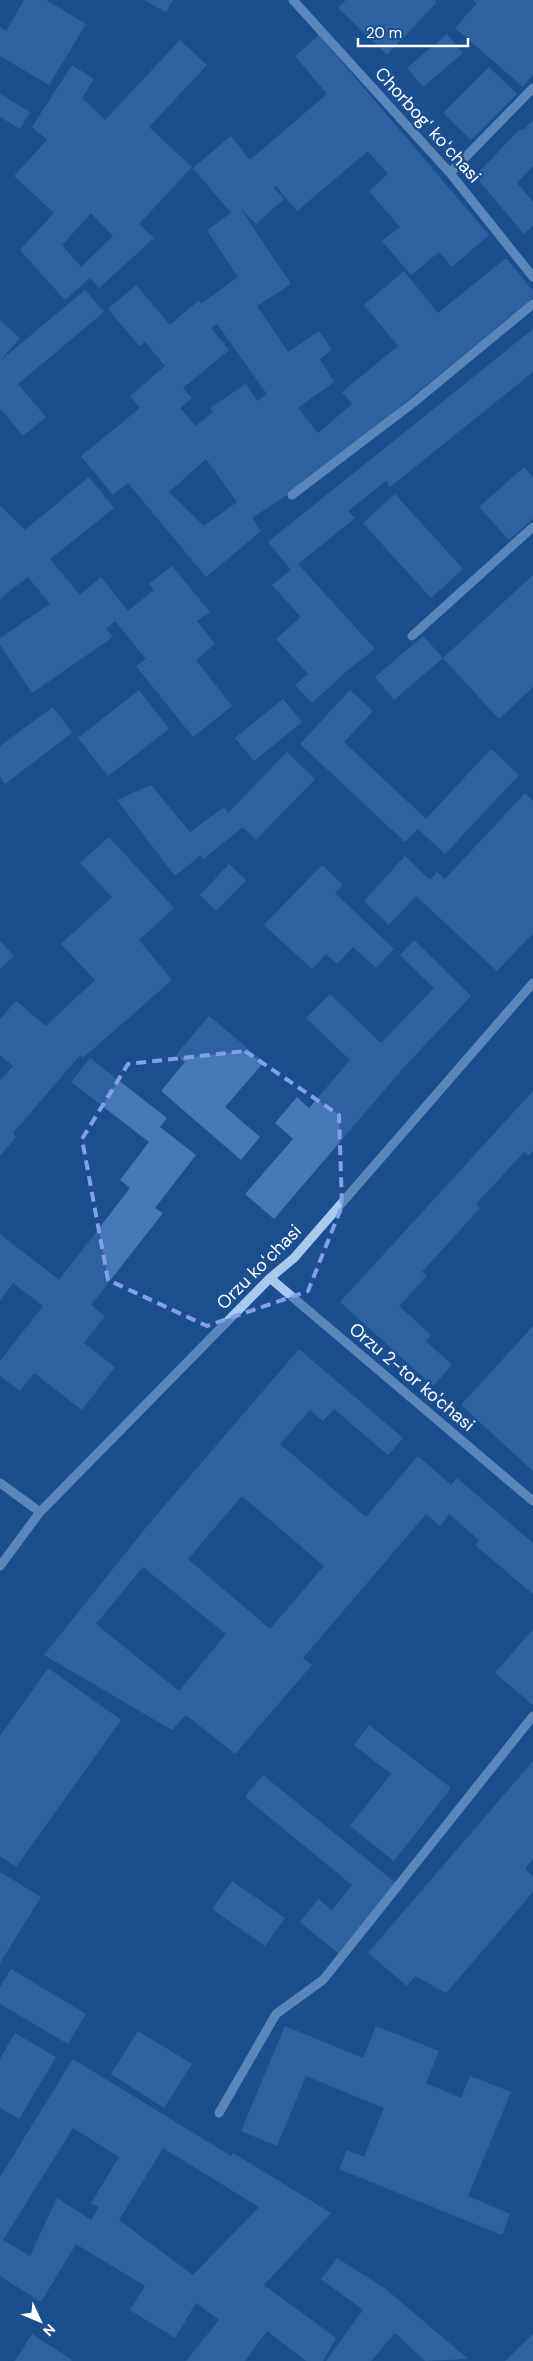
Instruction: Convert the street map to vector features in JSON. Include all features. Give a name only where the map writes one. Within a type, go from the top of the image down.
[{"type":"street","name":"Chorbogʻ koʻchasi","points":[[293,0],[450,173],[533,276]]},
{"type":"street","points":[[450,173],[533,88]]},
{"type":"street","points":[[292,495],[413,403],[533,304]]},
{"type":"street","points":[[412,636],[533,527]]},
{"type":"street","name":"Orzu koʻchasi","points":[[0,1566],[40,1512],[270,1278],[294,1258],[532,986]]},
{"type":"street","name":"Orzu 2-tor ko'chasi","points":[[270,1278],[533,1501]]},
{"type":"street","points":[[0,1483],[40,1512]]},
{"type":"street","points":[[219,2113],[276,2014],[323,1980],[533,1716]]},
{"type":"highlighted area","points":[[245,1051],[339,1115],[342,1206],[308,1291],[207,1326],[108,1280],[82,1139],[128,1064]]},
{"type":"building","points":[[24,0],[46,0],[86,24],[49,85],[0,56],[0,27],[6,31]]},
{"type":"building","points":[[144,0],[173,0],[166,12]]},
{"type":"building","points":[[346,0],[435,0],[437,2],[387,55],[338,8]]},
{"type":"building","points":[[473,0],[533,0],[533,75],[523,87],[455,28],[477,3]]},
{"type":"building","points":[[447,34],[463,53],[423,87],[407,68]]},
{"type":"building","points":[[319,35],[489,235],[452,267],[439,252],[411,275],[382,241],[400,227],[369,191],[388,174],[368,151],[297,211],[276,186],[274,188],[284,199],[256,224],[240,208],[291,284],[257,306],[288,352],[319,331],[332,350],[320,359],[334,382],[298,408],[318,433],[352,404],[342,392],[398,346],[364,305],[404,271],[438,313],[506,258],[533,291],[533,298],[310,480],[252,518],[261,531],[206,577],[128,483],[113,495],[81,456],[140,408],[130,396],[165,366],[145,342],[139,346],[108,309],[136,285],[170,325],[199,300],[201,304],[238,277],[207,230],[231,213],[193,168],[231,136],[250,160],[327,94],[295,56]],"holes":[[[217,324],[267,394],[257,401],[246,384],[210,408],[213,412],[196,426],[180,408],[192,398],[183,388],[229,350],[211,328]],[[206,459],[237,502],[204,526],[169,492]]]},
{"type":"building","points":[[180,40],[207,65],[149,127],[192,167],[139,224],[154,238],[99,288],[90,278],[65,300],[20,250],[54,213],[14,176],[47,140],[32,127],[72,65],[94,79],[82,98],[105,120]],"holes":[[[91,213],[113,236],[81,267],[62,245]]]},
{"type":"building","points":[[489,67],[517,94],[471,140],[443,113]]},
{"type":"building","points":[[0,94],[30,112],[20,129],[0,117]]},
{"type":"building","points":[[533,120],[533,166],[517,183],[533,202],[533,226],[524,234],[475,176],[519,130],[524,130]]},
{"type":"building","points":[[85,290],[104,312],[18,384],[46,417],[23,436],[0,408],[0,361]]},
{"type":"building","points":[[0,320],[20,338],[0,361]]},
{"type":"building","points":[[533,329],[533,372],[390,487],[386,481],[348,511],[355,518],[298,564],[375,649],[349,669],[312,703],[295,685],[308,674],[276,639],[301,617],[272,585],[291,570],[268,542]]},
{"type":"building","points":[[524,467],[533,477],[533,519],[509,540],[479,507]]},
{"type":"building","points":[[89,477],[114,508],[50,559],[80,595],[101,577],[128,611],[154,590],[149,584],[172,566],[210,612],[197,621],[215,644],[196,660],[232,706],[193,737],[136,666],[146,659],[115,621],[106,629],[113,637],[32,693],[0,645],[0,638],[50,604],[28,577],[0,600],[0,506],[25,530]]},
{"type":"building","points":[[395,494],[463,569],[431,598],[363,523]]},
{"type":"building","points":[[533,575],[533,687],[499,719],[443,658]]},
{"type":"building","points":[[423,636],[443,658],[394,700],[375,677]]},
{"type":"building","points":[[139,690],[169,729],[108,776],[78,738]]},
{"type":"building","points":[[350,690],[373,711],[344,742],[426,819],[491,749],[519,775],[445,854],[418,829],[405,842],[300,744]]},
{"type":"building","points":[[283,699],[302,722],[254,761],[235,738]]},
{"type":"building","points":[[53,707],[72,733],[5,784],[0,777],[0,746]]},
{"type":"building","points":[[287,752],[315,779],[256,840],[243,827],[203,859],[201,855],[175,876],[117,800],[151,785],[190,832],[224,807],[228,813]]},
{"type":"building","points":[[525,793],[533,801],[533,933],[497,971],[416,896],[389,925],[364,901],[405,856],[430,880],[437,872],[445,879]]},
{"type":"building","points":[[109,837],[174,908],[139,940],[172,980],[83,1058],[80,1055],[13,1133],[16,1137],[0,1156],[0,1081],[13,1066],[0,1055],[0,1017],[16,1001],[46,1026],[95,980],[61,944],[112,897],[80,863]]},
{"type":"building","points":[[229,864],[246,880],[216,911],[200,895]]},
{"type":"building","points":[[322,865],[343,885],[335,893],[394,949],[376,968],[353,947],[337,964],[326,954],[312,969],[264,925]]},
{"type":"building","points":[[414,940],[471,996],[405,1066],[274,1219],[245,1194],[293,1139],[275,1123],[297,1097],[309,1108],[350,1060],[306,1018],[330,994],[381,1043],[434,988],[400,955]]},
{"type":"building","points":[[0,941],[14,956],[0,969]]},
{"type":"building","points":[[209,1016],[264,1062],[225,1107],[260,1137],[241,1160],[161,1091],[185,1062],[176,1055]]},
{"type":"building","points":[[90,1058],[167,1118],[160,1127],[196,1155],[155,1208],[163,1213],[91,1305],[105,1316],[84,1343],[115,1367],[82,1410],[34,1373],[20,1391],[0,1376],[0,1361],[43,1306],[13,1283],[0,1301],[0,1234],[59,1280],[130,1188],[120,1180],[149,1142],[71,1082]]},
{"type":"building","points":[[533,1091],[533,1151],[529,1156],[524,1152],[476,1204],[480,1208],[422,1272],[427,1276],[399,1306],[431,1335],[426,1341],[452,1365],[433,1386],[340,1302]]},
{"type":"building","points":[[533,1326],[533,1471],[461,1405]]},
{"type":"building","points":[[299,1349],[403,1438],[388,1455],[334,1409],[323,1421],[310,1410],[280,1444],[366,1517],[418,1456],[451,1485],[457,1478],[533,1543],[533,1594],[475,1545],[479,1540],[449,1514],[440,1526],[426,1514],[303,1658],[312,1665],[235,1754],[186,1715],[172,1730],[44,1655],[148,1525]],"holes":[[[242,1496],[324,1566],[270,1629],[188,1559]],[[143,1567],[226,1634],[179,1691],[96,1624]]]},
{"type":"building","points":[[533,1629],[533,1705],[495,1673]]},
{"type":"building","points":[[48,1668],[121,1720],[16,1867],[0,1856],[0,1736]]},
{"type":"building","points":[[369,1725],[451,1788],[394,1861],[350,1826],[391,1774],[354,1745]]},
{"type":"building","points":[[533,1761],[533,1859],[525,1869],[533,1876],[533,1892],[446,1993],[415,1976],[407,1986],[368,1953]]},
{"type":"building","points":[[263,1775],[397,1884],[339,1954],[300,1922],[318,1899],[332,1910],[352,1885],[245,1797]]},
{"type":"building","points":[[0,1872],[41,1897],[0,1963]]},
{"type":"building","points":[[232,1881],[285,1918],[265,1946],[212,1909]]},
{"type":"building","points":[[11,1969],[86,2014],[68,2044],[0,2004],[0,1987]]},
{"type":"building","points":[[285,2026],[363,2058],[376,2026],[439,2051],[426,2083],[461,2098],[470,2076],[511,2092],[468,2196],[510,2214],[502,2235],[339,2169],[347,2150],[364,2157],[384,2108],[306,2076],[277,2146],[241,2131]]},
{"type":"building","points":[[138,2031],[192,2064],[164,2108],[111,2074]]},
{"type":"building","points":[[15,2033],[56,2057],[19,2119],[0,2108],[0,2059]]},
{"type":"building","points":[[73,2059],[231,2156],[233,2153],[331,2213],[264,2285],[336,2338],[323,2361],[306,2361],[267,2331],[245,2361],[186,2361],[219,2320],[196,2303],[175,2338],[130,2310],[145,2286],[76,2244],[41,2302],[0,2276],[0,2177]],"holes":[[[73,2128],[119,2157],[91,2203],[99,2207],[91,2220],[57,2198],[30,2256],[3,2240]],[[163,2148],[259,2207],[193,2275],[119,2220]]]},
{"type":"building","points":[[337,2258],[387,2290],[468,2359],[425,2361],[395,2333],[371,2361],[326,2361],[363,2310],[321,2279]]},
{"type":"building","points":[[32,2334],[72,2360],[15,2361]]},
{"type":"building","points":[[533,2334],[533,2361],[505,2361]]}]
